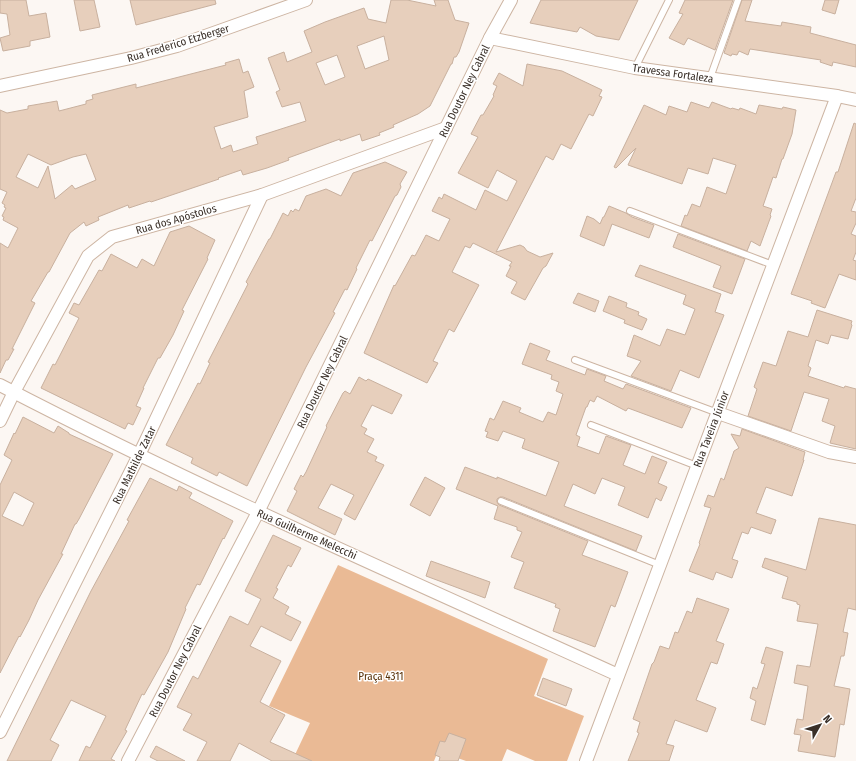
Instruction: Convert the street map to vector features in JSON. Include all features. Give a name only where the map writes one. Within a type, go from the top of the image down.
[{"type":"street","name":"Rua Frederico Etzberger","points":[[0,86],[132,58],[177,46],[306,0]]},
{"type":"street","name":"Rua Doutor Ney Cabral","points":[[128,761],[258,512],[490,38],[511,0]]},
{"type":"street","name":"Travessa Fortaleza","points":[[490,38],[635,68],[837,96],[856,100]]},
{"type":"street","name":"Rua Taveira Júnior","points":[[586,761],[837,96]]},
{"type":"street","name":"Rua dos Apóstolos","points":[[0,421],[14,392],[88,256],[112,237],[262,194],[446,128]]},
{"type":"street","name":"Rua Mathilde Zatar","points":[[0,732],[140,455],[262,194]]},
{"type":"street","name":"Rua Guilherme Melecchi","points":[[0,385],[258,512],[618,675]]},
{"type":"street","points":[[718,413],[829,452],[856,457]]},
{"type":"lane","points":[[635,68],[669,0]]},
{"type":"lane","points":[[710,78],[738,0]]},
{"type":"lane","points":[[630,211],[773,265]]},
{"type":"lane","points":[[575,360],[718,413]]},
{"type":"lane","points":[[591,424],[697,466]]},
{"type":"lane","points":[[501,501],[660,565]]},
{"type":"green space","name":"Praça 4311","points":[[338,565],[548,659],[534,696],[584,716],[567,761],[535,761],[507,749],[502,761],[466,761],[438,751],[434,761],[292,761],[310,723],[269,706]]},
{"type":"building","points":[[0,0],[26,0],[29,16],[46,13],[50,37],[30,41],[30,46],[3,51],[0,38],[10,35],[7,14],[0,13]]},
{"type":"building","points":[[74,0],[94,0],[100,27],[80,31]]},
{"type":"building","points":[[130,0],[215,0],[216,4],[136,25]]},
{"type":"building","points":[[391,0],[407,0],[436,6],[434,0],[448,0],[455,20],[469,23],[459,52],[456,57],[454,57],[452,64],[430,106],[418,114],[393,125],[394,127],[379,133],[380,135],[362,141],[360,134],[340,141],[340,139],[288,158],[289,160],[267,168],[243,175],[241,170],[151,202],[150,201],[129,208],[128,205],[98,217],[99,220],[86,226],[84,222],[70,233],[31,301],[35,303],[12,349],[14,349],[8,360],[6,360],[0,373],[0,243],[8,248],[18,228],[3,220],[4,217],[2,216],[6,208],[2,203],[7,192],[0,189],[0,110],[7,113],[28,109],[28,106],[57,101],[59,111],[86,104],[86,101],[93,99],[92,95],[136,84],[136,88],[226,65],[225,63],[239,59],[243,73],[248,71],[254,87],[244,91],[248,117],[214,127],[221,149],[231,145],[233,152],[258,144],[256,137],[306,121],[300,102],[282,107],[276,92],[280,90],[268,58],[284,52],[287,62],[312,52],[304,31],[364,8],[368,19],[386,23]],"holes":[[[384,36],[389,60],[365,69],[357,46]],[[337,55],[345,77],[325,85],[316,63]],[[28,154],[51,165],[86,154],[96,180],[75,189],[72,185],[55,199],[48,166],[38,188],[16,177]]]},
{"type":"building","points":[[541,0],[638,0],[619,40],[596,36],[580,27],[577,32],[530,23]]},
{"type":"building","points":[[685,0],[733,0],[715,50],[688,38],[684,45],[669,38],[683,14],[679,13]]},
{"type":"building","points":[[742,0],[752,0],[745,21],[781,26],[782,22],[811,27],[810,33],[856,45],[856,67],[833,62],[832,66],[820,62],[821,60],[750,49],[748,55],[739,51],[737,55],[732,54],[731,56],[724,53]]},
{"type":"building","points":[[825,0],[839,0],[835,14],[822,10]]},
{"type":"building","points":[[527,64],[562,71],[602,90],[599,96],[602,97],[593,116],[589,114],[571,149],[561,144],[553,160],[546,156],[496,252],[520,245],[527,251],[540,257],[553,253],[546,266],[543,268],[525,300],[511,293],[517,282],[506,276],[512,262],[473,243],[470,248],[465,246],[452,272],[479,285],[454,332],[449,329],[433,361],[438,363],[427,383],[364,353],[394,285],[395,286],[412,255],[415,256],[426,235],[439,241],[450,219],[432,211],[439,197],[442,199],[444,194],[476,210],[485,190],[507,201],[517,181],[497,170],[488,188],[458,173],[478,137],[471,134],[481,115],[483,115],[494,96],[493,95],[497,86],[493,84],[499,73],[523,86]]},
{"type":"building","points":[[691,102],[709,108],[712,102],[731,109],[739,110],[740,108],[756,114],[759,105],[782,109],[783,107],[796,110],[792,134],[776,178],[773,177],[763,206],[772,209],[771,216],[760,246],[751,241],[747,251],[681,226],[685,215],[687,216],[692,204],[700,207],[707,187],[726,194],[736,165],[713,158],[708,174],[688,168],[682,184],[628,165],[636,148],[616,168],[614,167],[644,105],[666,115],[669,106],[687,112]]},
{"type":"building","points":[[854,123],[856,124],[856,198],[851,211],[856,212],[856,223],[851,234],[856,236],[856,252],[853,260],[856,261],[856,280],[839,274],[825,308],[811,303],[812,301],[791,294],[836,172],[838,172]]},
{"type":"building","points":[[385,162],[407,172],[400,184],[401,187],[372,241],[370,240],[347,290],[345,289],[333,312],[335,313],[306,367],[247,486],[219,472],[217,476],[191,463],[193,458],[166,445],[198,383],[200,384],[210,363],[208,362],[248,284],[246,282],[283,213],[288,216],[291,210],[293,212],[295,209],[299,211],[306,196],[326,189],[341,196],[353,173]]},
{"type":"building","points":[[609,206],[654,225],[649,238],[612,224],[604,246],[580,236],[587,216],[600,224]]},
{"type":"building","points":[[189,226],[215,240],[207,258],[208,259],[182,310],[184,311],[173,335],[160,358],[158,358],[143,388],[136,406],[141,408],[133,425],[128,423],[125,429],[41,388],[53,364],[55,365],[79,318],[69,313],[74,303],[79,305],[99,270],[102,271],[111,254],[137,268],[142,259],[154,266],[170,232]]},
{"type":"building","points":[[678,234],[745,259],[732,294],[713,287],[721,266],[673,247]]},
{"type":"building","points":[[640,265],[721,294],[715,312],[724,315],[699,378],[680,370],[671,391],[631,376],[641,361],[627,356],[634,335],[660,346],[667,329],[685,335],[695,309],[683,304],[686,295],[635,276]]},
{"type":"building","points":[[578,293],[599,301],[595,312],[573,303]]},
{"type":"building","points":[[609,296],[627,303],[626,307],[639,312],[638,315],[647,319],[642,330],[624,323],[625,320],[603,311]]},
{"type":"building","points":[[817,310],[852,321],[848,339],[831,335],[828,344],[816,340],[808,366],[811,368],[808,376],[844,388],[845,386],[856,389],[856,449],[830,443],[835,426],[822,421],[829,399],[804,392],[791,431],[748,416],[757,389],[754,387],[763,362],[776,366],[788,331],[808,337]]},
{"type":"building","points":[[530,343],[550,351],[546,360],[585,375],[587,369],[606,376],[604,381],[623,389],[626,384],[691,408],[682,428],[628,408],[626,411],[597,396],[594,402],[590,400],[586,407],[576,435],[580,437],[577,446],[599,454],[606,436],[631,445],[623,465],[645,474],[652,456],[667,462],[658,483],[667,487],[661,501],[656,498],[648,518],[618,505],[625,487],[602,478],[595,494],[573,484],[564,506],[642,536],[636,551],[503,497],[497,499],[499,505],[588,541],[582,555],[628,572],[615,607],[611,605],[595,647],[553,631],[560,609],[555,607],[556,604],[514,588],[524,562],[511,557],[522,532],[517,530],[517,527],[494,519],[498,506],[456,489],[465,467],[497,479],[497,477],[546,496],[559,462],[522,448],[525,439],[503,431],[498,441],[486,437],[488,432],[485,431],[490,418],[494,420],[503,401],[521,408],[519,412],[543,422],[548,412],[556,415],[563,394],[556,391],[559,382],[551,379],[552,375],[522,364]]},
{"type":"building","points":[[359,377],[366,381],[368,379],[402,395],[392,414],[372,405],[361,426],[367,429],[364,434],[374,439],[367,452],[377,457],[375,461],[384,465],[355,520],[344,514],[354,495],[331,484],[318,508],[342,519],[335,535],[287,511],[297,491],[294,489],[301,475],[303,477],[306,472],[327,427],[326,426],[343,393],[345,391],[350,394]]},
{"type":"building","points":[[23,417],[54,433],[58,426],[69,434],[113,454],[75,524],[61,554],[63,554],[0,673],[0,485],[12,460],[4,455],[14,433],[15,434]],"holes":[[[14,492],[34,503],[23,526],[2,516]]]},
{"type":"building","points":[[742,429],[805,452],[804,460],[792,496],[766,487],[756,513],[776,520],[771,534],[751,527],[748,534],[742,532],[732,559],[738,561],[732,578],[716,572],[713,580],[689,571],[700,544],[699,543],[711,508],[704,506],[708,495],[714,497],[721,478],[724,480],[734,451],[739,448],[731,434],[740,436]]},
{"type":"building","points":[[425,477],[445,488],[430,516],[410,505]]},
{"type":"building","points":[[150,478],[177,491],[179,486],[192,493],[189,498],[233,521],[200,585],[197,584],[185,608],[186,609],[168,652],[144,695],[142,694],[125,730],[127,731],[111,759],[115,761],[79,761],[86,746],[90,748],[106,716],[71,700],[50,740],[59,745],[51,761],[7,761],[91,591],[129,521],[127,520]]},
{"type":"building","points":[[819,518],[856,525],[856,610],[848,608],[843,632],[848,633],[844,656],[841,656],[834,686],[850,689],[844,725],[840,724],[835,757],[798,751],[801,735],[794,734],[797,719],[803,720],[808,686],[794,683],[797,665],[810,667],[818,624],[797,621],[800,605],[797,604],[797,602],[782,598],[788,577],[762,567],[765,558],[806,570]]},
{"type":"building","points":[[273,535],[301,548],[291,567],[288,565],[276,588],[278,589],[273,598],[289,607],[285,614],[301,622],[291,641],[261,626],[250,646],[281,661],[260,702],[285,715],[270,742],[312,761],[272,761],[239,743],[230,761],[197,761],[207,742],[183,730],[192,714],[177,707],[193,676],[198,679],[230,616],[248,625],[261,599],[245,591]]},
{"type":"building","points":[[431,561],[490,582],[485,598],[426,576]]},
{"type":"building","points":[[697,598],[729,609],[716,641],[724,644],[717,664],[711,662],[696,700],[716,708],[707,732],[675,720],[666,744],[674,746],[669,761],[628,761],[639,733],[637,732],[640,722],[633,719],[652,664],[660,646],[669,649],[675,632],[678,633],[687,611],[692,613]]},
{"type":"building","points":[[766,647],[783,652],[765,725],[751,720],[756,701],[750,698],[753,687],[757,689],[765,664],[761,663]]},
{"type":"building","points":[[543,678],[572,689],[566,706],[537,695]]},
{"type":"building","points":[[449,733],[466,739],[458,761],[439,761],[440,757],[435,755],[440,741],[445,742]]},
{"type":"building","points":[[156,746],[185,761],[158,761],[150,757]]}]
